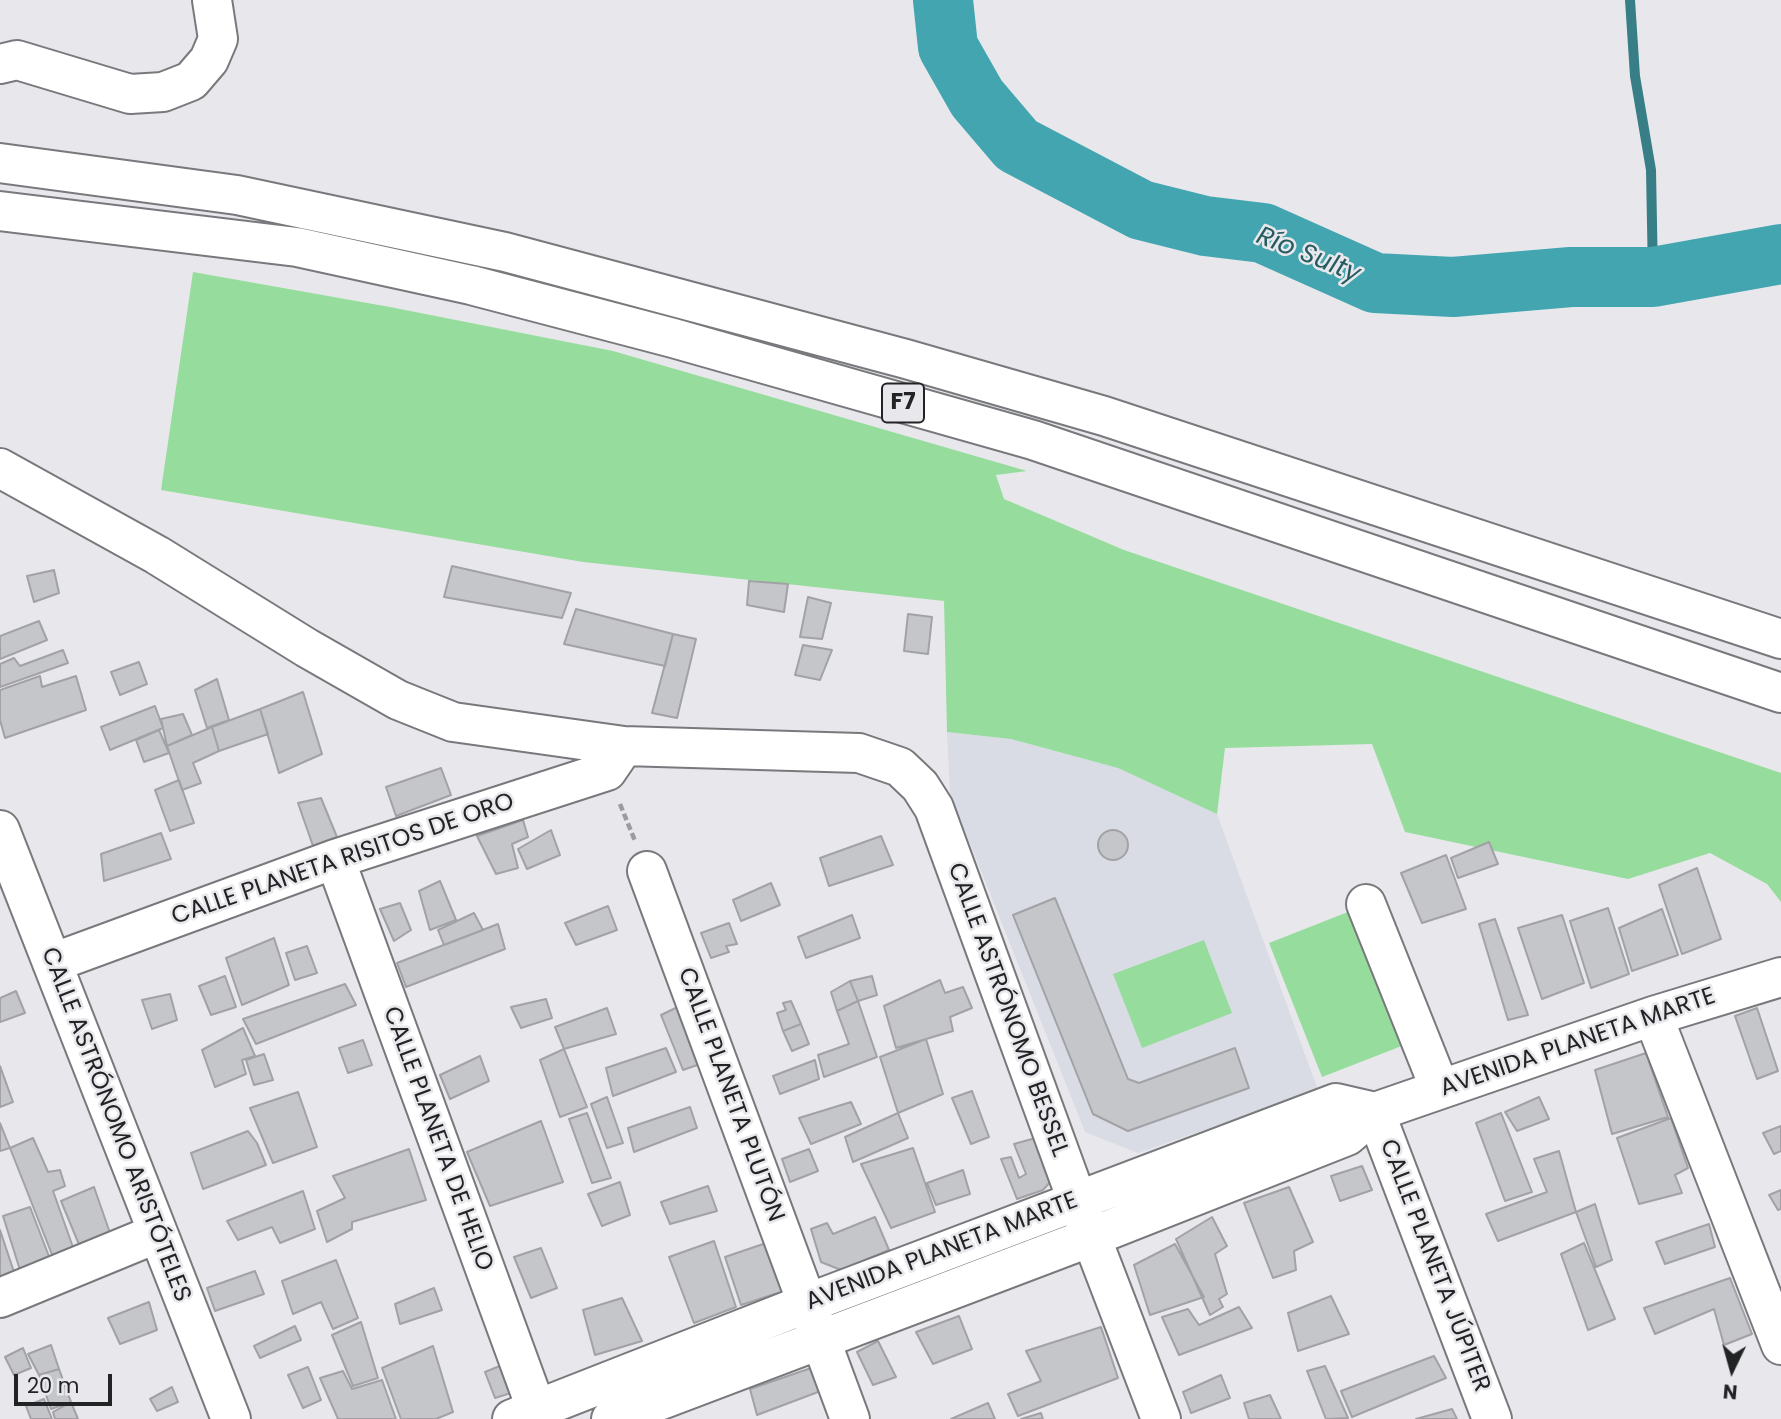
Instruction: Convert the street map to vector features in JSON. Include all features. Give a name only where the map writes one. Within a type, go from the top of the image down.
[{"type":"main road","points":[[0,64],[17,60],[130,94],[163,92],[191,81],[209,60],[218,39],[212,0]]},
{"type":"main road","name":"F7","points":[[0,163],[237,195],[519,255],[906,359],[1104,416],[1781,639]]},
{"type":"main road","name":"F7","points":[[0,211],[297,247],[471,285],[673,338],[1033,440],[1781,693]]},
{"type":"main road","points":[[0,468],[157,555],[307,648],[398,700],[453,722],[616,758]]},
{"type":"main road","name":"CALLE ASTRÓNOMO BESSEL","points":[[616,758],[859,753],[900,767],[920,786],[934,808],[1077,1200],[1161,1419]]},
{"type":"main road","name":"CALLE PLANETA RISITOS DE ORO","points":[[52,963],[616,758]]},
{"type":"main road","name":"CALLE ASTRÓNOMO ARISTÓTELES","points":[[0,830],[231,1419]]},
{"type":"main road","name":"CALLE PLANETA DE HELIO","points":[[335,859],[529,1416]]},
{"type":"main road","name":"CALLE PLANETA PLUTÓN","points":[[647,871],[850,1419]]},
{"type":"main road","points":[[1366,904],[1440,1089]]},
{"type":"main road","name":"AVENIDA PLANETA MARTE","points":[[611,1419],[1091,1237],[1347,1136],[1375,1112],[1653,1016],[1781,976]]},
{"type":"main road","points":[[1653,1016],[1781,1345]]},
{"type":"main road","name":"AVENIDA PLANETA MARTE","points":[[529,1416],[807,1303],[1336,1103],[1375,1112]]},
{"type":"main road","name":"CALLE PLANETA JÚPITER","points":[[1375,1112],[1492,1419]]},
{"type":"main road","points":[[0,1298],[158,1233]]},
{"type":"path","points":[[616,758],[647,871]]},
{"type":"shaded area","points":[[947,732],[1011,739],[1118,768],[1217,814],[1318,1090],[1138,1153],[1085,1132],[950,793]]},
{"type":"green space","points":[[193,272],[613,351],[1027,471],[996,475],[1004,499],[1124,550],[1781,773],[1781,902],[1767,884],[1710,853],[1628,879],[1405,832],[1372,744],[1225,748],[1217,814],[1118,768],[1011,739],[947,732],[944,601],[583,562],[161,490]]},
{"type":"green space","points":[[1358,908],[1412,1042],[1322,1077],[1269,943]]},
{"type":"green space","points":[[1204,940],[1232,1013],[1142,1048],[1113,974]]},
{"type":"building","points":[[452,566],[571,593],[562,618],[444,597]]},
{"type":"building","points":[[54,570],[59,593],[34,602],[27,576]]},
{"type":"building","points":[[749,581],[788,584],[784,612],[747,605]]},
{"type":"building","points":[[808,597],[831,603],[822,639],[800,637]]},
{"type":"building","points":[[576,609],[673,634],[665,666],[564,644]]},
{"type":"building","points":[[908,614],[932,617],[928,654],[904,651]]},
{"type":"building","points":[[39,621],[47,640],[0,659],[0,636]]},
{"type":"building","points":[[673,634],[696,639],[677,718],[652,713]]},
{"type":"building","points":[[803,645],[832,650],[820,680],[795,675]]},
{"type":"building","points":[[63,650],[68,663],[0,687],[0,664],[14,658],[20,666]]},
{"type":"building","points":[[139,662],[147,684],[120,695],[111,672]]},
{"type":"building","points":[[40,676],[42,687],[76,676],[86,710],[5,738],[0,720],[0,690]]},
{"type":"building","points":[[217,679],[229,720],[207,728],[195,690]]},
{"type":"building","points":[[303,692],[322,754],[279,773],[260,709]]},
{"type":"building","points":[[155,706],[163,728],[110,750],[101,727]]},
{"type":"building","points":[[260,709],[268,734],[219,751],[212,727]]},
{"type":"building","points":[[183,714],[192,735],[167,746],[161,719]]},
{"type":"building","points":[[212,727],[219,751],[193,763],[201,783],[182,790],[167,746]]},
{"type":"building","points":[[159,730],[169,753],[144,762],[136,740]]},
{"type":"building","points":[[441,768],[451,795],[396,816],[386,787]]},
{"type":"building","points":[[179,780],[194,823],[170,831],[155,790]]},
{"type":"building","points":[[321,798],[337,837],[313,846],[298,803]]},
{"type":"building","points":[[523,820],[528,837],[512,844],[518,868],[496,874],[477,836]]},
{"type":"building","points":[[551,830],[560,855],[527,869],[518,849]]},
{"type":"building","points":[[1113,830],[1124,834],[1128,845],[1124,856],[1113,860],[1102,856],[1098,845],[1102,834]]},
{"type":"building","points":[[161,833],[171,859],[104,881],[101,854]]},
{"type":"building","points":[[881,836],[893,865],[829,886],[820,858]]},
{"type":"building","points":[[1489,842],[1498,864],[1458,878],[1451,858]]},
{"type":"building","points":[[1446,855],[1466,909],[1422,923],[1401,873]]},
{"type":"building","points":[[1697,868],[1721,939],[1682,954],[1659,885]]},
{"type":"building","points":[[440,881],[456,920],[430,930],[419,891]]},
{"type":"building","points":[[771,883],[780,905],[741,921],[733,900]]},
{"type":"building","points":[[1055,898],[1128,1079],[1139,1083],[1235,1048],[1249,1088],[1128,1131],[1093,1114],[1013,915]]},
{"type":"building","points":[[400,903],[411,930],[394,941],[380,909]]},
{"type":"building","points":[[608,906],[617,930],[576,945],[565,923]]},
{"type":"building","points":[[1608,908],[1629,974],[1591,988],[1570,921]]},
{"type":"building","points":[[1662,909],[1678,955],[1632,971],[1619,928]]},
{"type":"building","points":[[474,913],[483,930],[444,945],[438,930]]},
{"type":"building","points":[[852,915],[860,938],[806,958],[798,937]]},
{"type":"building","points":[[1562,915],[1584,983],[1542,999],[1518,928]]},
{"type":"building","points":[[1495,919],[1528,1015],[1508,1020],[1479,924]]},
{"type":"building","points":[[729,923],[737,944],[726,946],[729,952],[711,958],[701,933]]},
{"type":"building","points":[[498,924],[505,949],[406,987],[397,963]]},
{"type":"building","points":[[274,938],[289,985],[242,1005],[226,958]]},
{"type":"building","points":[[307,946],[317,973],[295,980],[286,953]]},
{"type":"building","points":[[225,976],[236,1007],[211,1015],[199,986]]},
{"type":"building","points":[[872,976],[877,995],[858,1001],[850,981]]},
{"type":"building","points":[[940,980],[945,993],[963,987],[972,1008],[950,1017],[953,1031],[896,1048],[884,1006]]},
{"type":"building","points":[[850,981],[858,1001],[837,1011],[831,992]]},
{"type":"building","points":[[345,984],[356,1005],[256,1044],[243,1019]]},
{"type":"building","points":[[16,991],[25,1013],[0,1022],[0,998]]},
{"type":"building","points":[[170,994],[177,1020],[152,1029],[142,1000]]},
{"type":"building","points":[[546,999],[552,1018],[521,1028],[511,1007]]},
{"type":"building","points":[[791,1001],[801,1024],[783,1031],[777,1013],[786,1010],[783,1003]]},
{"type":"building","points":[[858,1001],[877,1057],[824,1077],[818,1055],[849,1044],[837,1011]]},
{"type":"building","points":[[684,1004],[703,1063],[683,1070],[661,1015]]},
{"type":"building","points":[[607,1008],[616,1034],[564,1049],[555,1027]]},
{"type":"building","points":[[1757,1008],[1778,1071],[1757,1079],[1735,1016]]},
{"type":"building","points":[[801,1024],[809,1044],[792,1051],[783,1031]]},
{"type":"building","points":[[243,1028],[255,1056],[242,1060],[246,1074],[215,1087],[202,1050]]},
{"type":"building","points":[[926,1039],[943,1094],[898,1113],[880,1057]]},
{"type":"building","points":[[363,1040],[372,1065],[348,1073],[339,1048]]},
{"type":"building","points":[[666,1048],[676,1072],[613,1096],[606,1068]]},
{"type":"building","points":[[564,1049],[587,1107],[560,1117],[540,1060]]},
{"type":"building","points":[[1646,1053],[1668,1117],[1612,1134],[1595,1070]]},
{"type":"building","points":[[264,1054],[273,1080],[254,1085],[246,1060]]},
{"type":"building","points":[[480,1056],[489,1081],[450,1099],[440,1075]]},
{"type":"building","points":[[815,1060],[819,1079],[780,1094],[773,1076]]},
{"type":"building","points":[[0,1066],[13,1102],[0,1107]]},
{"type":"building","points":[[972,1091],[989,1137],[971,1144],[952,1098]]},
{"type":"building","points":[[298,1092],[317,1147],[273,1163],[250,1108]]},
{"type":"building","points":[[607,1097],[623,1143],[607,1148],[591,1104]]},
{"type":"building","points":[[1539,1097],[1549,1119],[1517,1131],[1505,1112]]},
{"type":"building","points":[[851,1102],[861,1124],[811,1144],[799,1118]]},
{"type":"building","points":[[690,1107],[697,1128],[634,1152],[628,1128]]},
{"type":"building","points":[[587,1113],[611,1178],[592,1183],[569,1119]]},
{"type":"building","points":[[898,1113],[908,1138],[853,1162],[845,1137]]},
{"type":"building","points":[[1501,1113],[1532,1192],[1505,1201],[1476,1123]]},
{"type":"building","points":[[1671,1118],[1688,1168],[1675,1175],[1682,1193],[1639,1204],[1617,1138]]},
{"type":"building","points":[[541,1121],[563,1182],[490,1206],[467,1152]]},
{"type":"building","points":[[0,1123],[10,1148],[0,1151]]},
{"type":"building","points":[[1781,1126],[1781,1151],[1774,1154],[1763,1133]]},
{"type":"building","points":[[248,1131],[257,1143],[266,1165],[203,1189],[191,1153]]},
{"type":"building","points":[[1039,1137],[1052,1180],[1043,1190],[1017,1199],[1001,1159],[1011,1157],[1019,1178],[1026,1174],[1014,1144]]},
{"type":"building","points":[[33,1138],[48,1172],[60,1170],[65,1186],[53,1191],[74,1250],[53,1257],[10,1148]]},
{"type":"building","points":[[913,1148],[935,1212],[891,1228],[861,1164]]},
{"type":"building","points":[[409,1149],[426,1200],[352,1222],[352,1229],[327,1242],[317,1211],[345,1198],[333,1176]]},
{"type":"building","points":[[809,1149],[818,1171],[790,1182],[782,1159]]},
{"type":"building","points":[[1559,1151],[1576,1212],[1498,1241],[1486,1214],[1547,1192],[1534,1159]]},
{"type":"building","points":[[1362,1166],[1372,1190],[1340,1201],[1331,1176]]},
{"type":"building","points":[[963,1170],[970,1194],[936,1205],[927,1183]]},
{"type":"building","points":[[620,1182],[630,1215],[602,1226],[588,1194]]},
{"type":"building","points":[[708,1186],[717,1211],[670,1224],[661,1202]]},
{"type":"building","points":[[94,1187],[110,1233],[80,1247],[61,1201]]},
{"type":"building","points":[[1289,1187],[1313,1242],[1294,1251],[1296,1270],[1273,1278],[1244,1203]]},
{"type":"building","points":[[1781,1190],[1781,1209],[1778,1210],[1769,1195]]},
{"type":"building","points":[[303,1191],[315,1229],[280,1243],[272,1227],[238,1240],[227,1221]]},
{"type":"building","points":[[1595,1204],[1612,1260],[1596,1267],[1576,1212]]},
{"type":"building","points":[[30,1207],[50,1259],[20,1270],[3,1216]]},
{"type":"building","points":[[875,1217],[889,1250],[841,1270],[821,1262],[811,1229],[827,1223],[833,1234]]},
{"type":"building","points":[[1212,1217],[1227,1246],[1215,1254],[1227,1294],[1219,1299],[1223,1307],[1210,1315],[1176,1239]]},
{"type":"building","points":[[1709,1224],[1715,1247],[1665,1264],[1656,1242]]},
{"type":"building","points":[[0,1230],[14,1272],[0,1277]]},
{"type":"building","points":[[714,1241],[736,1307],[694,1323],[669,1257]]},
{"type":"building","points":[[772,1241],[784,1291],[741,1305],[725,1257]]},
{"type":"building","points":[[1584,1243],[1615,1319],[1588,1330],[1561,1254]]},
{"type":"building","points":[[1175,1244],[1204,1297],[1150,1315],[1134,1265]]},
{"type":"building","points":[[541,1248],[557,1288],[531,1298],[514,1257]]},
{"type":"building","points":[[336,1260],[358,1318],[333,1329],[321,1302],[293,1314],[282,1281]]},
{"type":"building","points":[[255,1271],[264,1294],[215,1311],[207,1288]]},
{"type":"building","points":[[1730,1278],[1752,1334],[1724,1345],[1714,1309],[1655,1334],[1644,1308]]},
{"type":"building","points":[[434,1288],[442,1310],[400,1324],[395,1304]]},
{"type":"building","points":[[1331,1296],[1349,1334],[1298,1351],[1288,1313]]},
{"type":"building","points":[[622,1298],[642,1341],[595,1355],[583,1310]]},
{"type":"building","points":[[149,1302],[157,1330],[120,1344],[108,1318]]},
{"type":"building","points":[[1239,1307],[1252,1328],[1179,1355],[1162,1317],[1188,1309],[1199,1325]]},
{"type":"building","points":[[959,1316],[972,1349],[933,1364],[916,1332]]},
{"type":"building","points":[[361,1322],[378,1378],[353,1386],[332,1335]]},
{"type":"building","points":[[295,1326],[301,1340],[260,1358],[254,1346]]},
{"type":"building","points":[[1101,1327],[1118,1378],[1018,1416],[1008,1394],[1041,1381],[1026,1351]]},
{"type":"building","points":[[878,1341],[896,1377],[873,1385],[857,1352]]},
{"type":"building","points":[[51,1345],[59,1369],[39,1375],[28,1354]]},
{"type":"building","points":[[433,1346],[453,1412],[436,1419],[401,1419],[382,1368]]},
{"type":"building","points":[[23,1348],[31,1368],[14,1375],[5,1357]]},
{"type":"building","points":[[1434,1356],[1446,1378],[1352,1417],[1341,1391]]},
{"type":"building","points":[[507,1363],[520,1390],[495,1398],[485,1372]]},
{"type":"building","points":[[817,1366],[826,1389],[757,1415],[750,1389]]},
{"type":"building","points":[[1325,1366],[1348,1418],[1326,1419],[1307,1371]]},
{"type":"building","points":[[308,1367],[321,1400],[303,1408],[288,1375]]},
{"type":"building","points":[[59,1369],[71,1402],[51,1409],[39,1375]]},
{"type":"building","points":[[343,1371],[352,1389],[382,1380],[396,1419],[338,1419],[320,1378]]},
{"type":"building","points":[[1221,1375],[1230,1398],[1191,1413],[1183,1392]]},
{"type":"building","points":[[172,1387],[178,1402],[157,1411],[150,1399]]},
{"type":"building","points":[[1270,1395],[1281,1419],[1249,1419],[1244,1403]]},
{"type":"building","points":[[44,1399],[52,1419],[31,1419],[26,1406]]},
{"type":"building","points":[[71,1402],[78,1419],[55,1419],[53,1412]]},
{"type":"building","points":[[988,1403],[995,1419],[951,1419]]},
{"type":"building","points":[[1452,1409],[1457,1419],[1416,1419]]},
{"type":"building","points":[[1041,1413],[1043,1419],[1021,1419]]},
{"type":"waterway","name":"Río Sulty","points":[[943,0],[948,47],[977,98],[1017,145],[1141,210],[1205,226],[1263,233],[1375,283],[1453,287],[1571,277],[1653,277],[1781,254]]},
{"type":"waterway","points":[[1630,0],[1635,76],[1651,170],[1653,277]]}]
